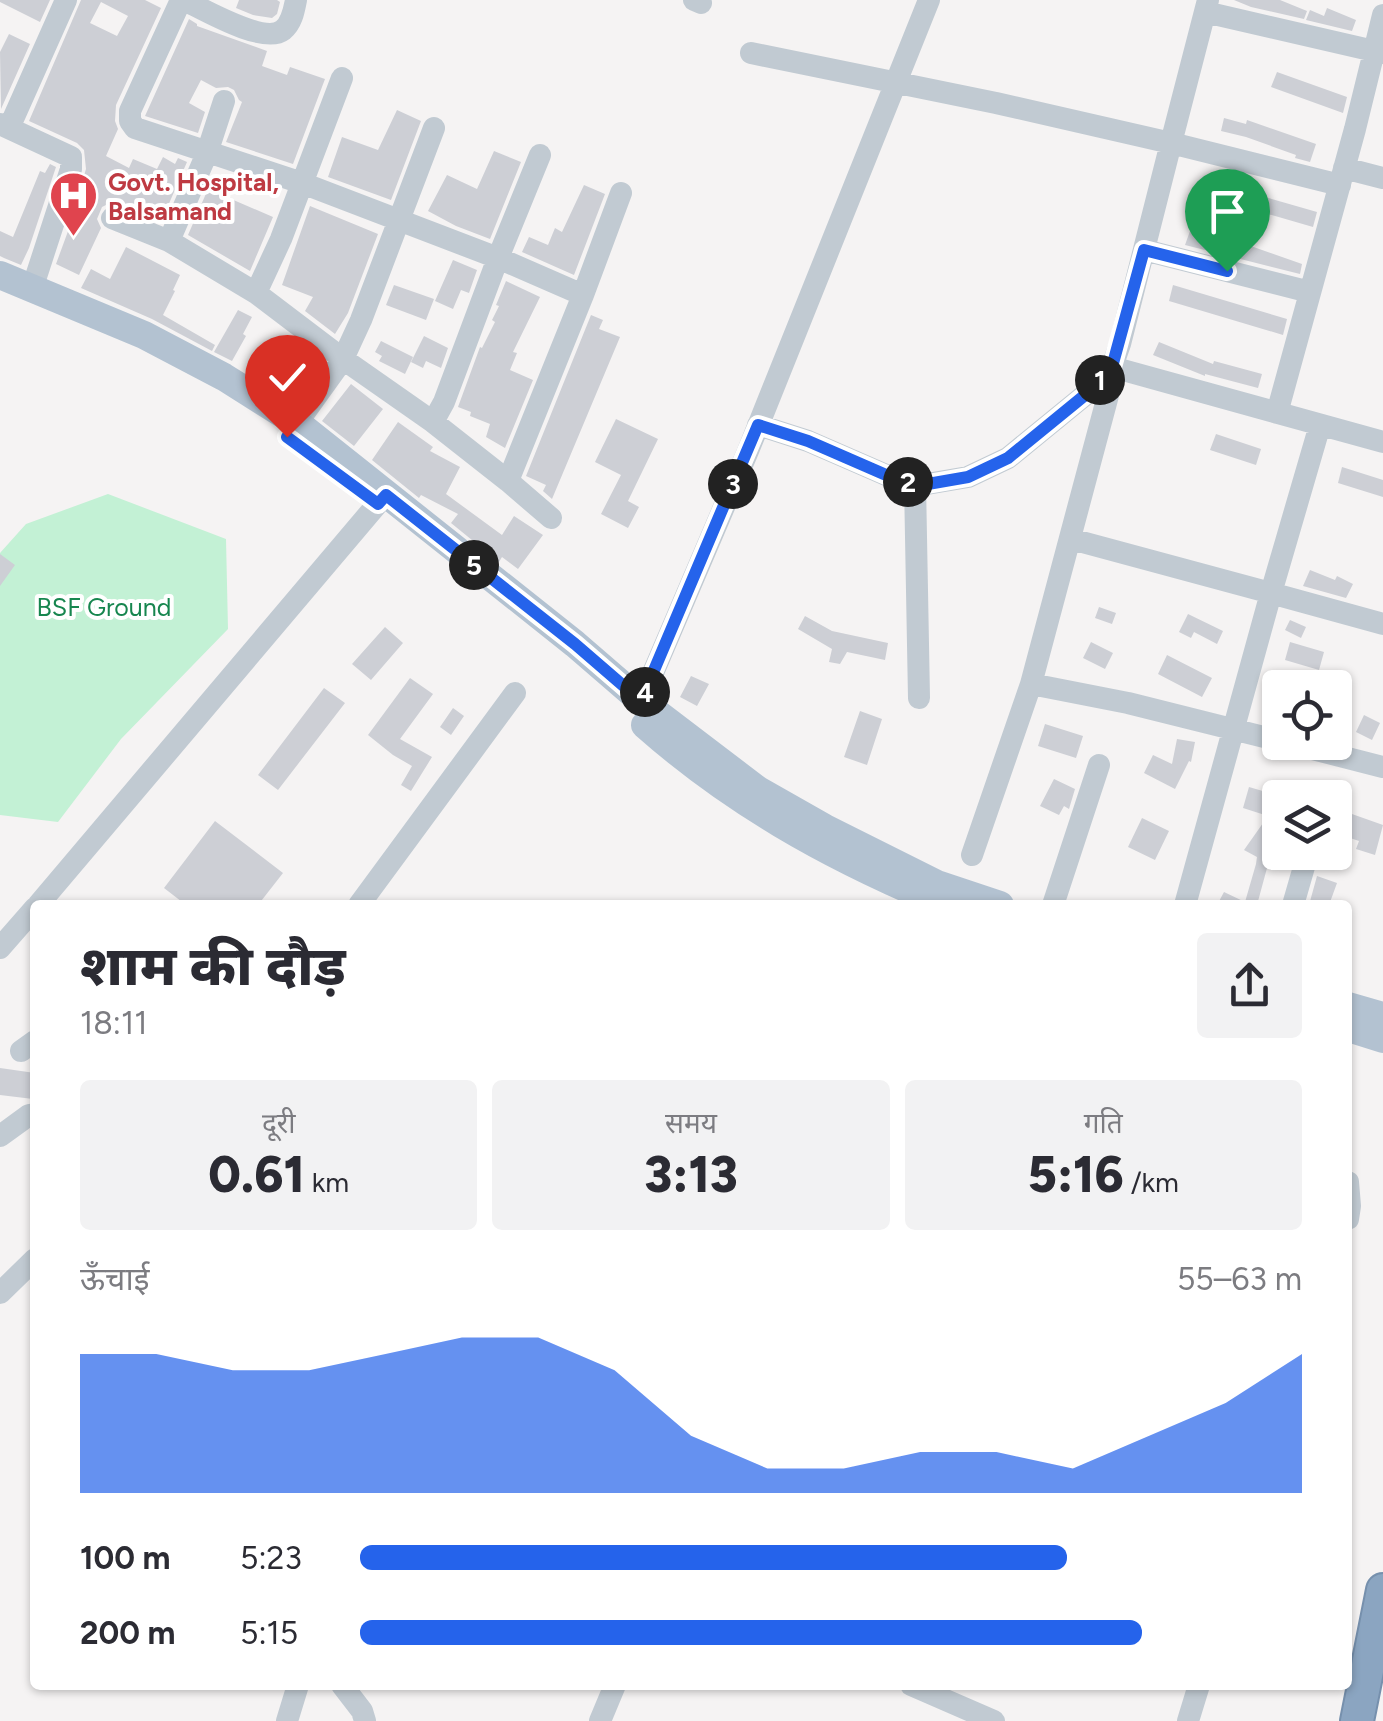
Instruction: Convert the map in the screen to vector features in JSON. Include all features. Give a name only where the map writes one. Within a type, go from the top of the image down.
[{"type":"highway","points":[[1357,1721],[1383,1590]]},
{"type":"highway","points":[[1378,1721],[1383,1698]]},
{"type":"main road","points":[[0,274],[224,377],[297,423],[709,778],[806,839],[930,900]]},
{"type":"main road","points":[[0,292],[141,342],[382,500],[575,644],[641,701],[758,790],[937,884],[985,900]]},
{"type":"main road","points":[[1352,1007],[1383,1016]]},
{"type":"main road","points":[[1352,1029],[1383,1039]]},
{"type":"street","points":[[32,289],[70,169],[70,157],[5,126],[66,0]]},
{"type":"street","points":[[296,0],[283,30],[274,34],[262,34],[224,20],[182,0],[130,111],[135,128],[302,182],[584,295]]},
{"type":"street","points":[[641,701],[758,425],[929,0]]},
{"type":"street","points":[[972,855],[1031,684],[1071,539],[1206,6],[1379,52]]},
{"type":"street","points":[[1277,413],[1379,52],[1383,15]]},
{"type":"street","points":[[752,53],[1171,143],[1342,176],[1383,178]]},
{"type":"street","points":[[256,293],[281,239],[342,78]]},
{"type":"street","points":[[169,241],[224,101]]},
{"type":"street","points":[[297,423],[343,359],[362,320],[434,128]]},
{"type":"street","points":[[433,422],[540,156]]},
{"type":"street","points":[[508,481],[621,193]]},
{"type":"street","points":[[112,218],[169,241],[256,293],[433,422],[551,518]]},
{"type":"street","points":[[1144,250],[1310,292]]},
{"type":"street","points":[[758,425],[808,441],[893,478],[922,485],[968,477],[1008,458],[1090,391],[1112,367]]},
{"type":"street","points":[[1112,367],[1383,442]]},
{"type":"street","points":[[1186,900],[1320,425]]},
{"type":"street","points":[[915,484],[918,698]]},
{"type":"street","points":[[42,900],[382,500]]},
{"type":"street","points":[[1071,539],[1383,624]]},
{"type":"street","points":[[1031,684],[1262,737]]},
{"type":"street","points":[[363,900],[515,692]]},
{"type":"street","points":[[1352,760],[1383,768]]},
{"type":"street","points":[[1055,900],[1099,766]]},
{"type":"street","points":[[1294,900],[1303,870]]},
{"type":"street","points":[[0,948],[30,914]]},
{"type":"street","points":[[0,1136],[30,1116]]},
{"type":"street","points":[[0,1293],[30,1264]]},
{"type":"street","points":[[288,1721],[297,1690]]},
{"type":"street","points":[[346,1690],[365,1721]]},
{"type":"street","points":[[600,1721],[613,1690]]},
{"type":"street","points":[[923,1690],[994,1721]]},
{"type":"street","points":[[1188,1721],[1198,1690]]},
{"type":"green space","name":"BSF Ground","points":[[108,494],[226,539],[228,629],[121,739],[58,822],[0,815],[0,553],[26,524]]},
{"type":"building","points":[[0,0],[50,0],[40,22]]},
{"type":"building","points":[[81,0],[145,0],[161,8],[116,105],[118,129],[106,156],[129,168],[133,159],[157,169],[163,157],[175,164],[178,158],[187,162],[161,222],[114,201],[102,207],[97,219],[101,228],[79,275],[56,264],[82,193],[79,192],[86,169],[84,150],[29,121]],"holes":[[[101,2],[128,16],[117,36],[90,23]]]},
{"type":"building","points":[[239,0],[280,2],[272,18],[236,8]]},
{"type":"building","points":[[1234,0],[1280,0],[1307,11],[1304,19]]},
{"type":"building","points":[[1327,8],[1356,20],[1352,31],[1306,20],[1310,10],[1324,16]]},
{"type":"building","points":[[189,19],[197,26],[267,51],[262,66],[287,75],[290,67],[325,79],[293,164],[226,142],[242,102],[228,87],[216,88],[201,80],[189,103],[205,112],[198,133],[145,116]]},
{"type":"building","points":[[9,34],[30,44],[1,109],[0,52]]},
{"type":"building","points":[[1277,72],[1347,97],[1343,113],[1271,87]]},
{"type":"building","points":[[397,110],[421,121],[391,200],[328,177],[342,137],[378,150]]},
{"type":"building","points":[[1224,118],[1246,124],[1247,120],[1316,144],[1310,162],[1221,131]]},
{"type":"building","points":[[494,151],[521,162],[490,239],[428,211],[447,175],[477,189]]},
{"type":"building","points":[[50,164],[56,167],[21,265],[0,256],[0,231],[13,237],[40,171],[45,173]]},
{"type":"building","points":[[1203,179],[1317,212],[1313,227],[1199,194]]},
{"type":"building","points":[[584,185],[605,194],[574,275],[522,252],[529,237],[548,245],[555,228],[562,232]]},
{"type":"building","points":[[208,189],[273,217],[250,271],[188,235]]},
{"type":"building","points":[[310,206],[378,234],[348,313],[335,334],[305,311],[313,297],[282,285]]},
{"type":"building","points":[[1190,231],[1243,249],[1245,244],[1302,264],[1300,274],[1185,245]]},
{"type":"building","points":[[126,247],[180,275],[163,315],[215,345],[212,351],[81,288],[91,269],[110,279]]},
{"type":"building","points":[[453,260],[477,270],[469,293],[461,290],[453,309],[435,301]]},
{"type":"building","points":[[506,281],[540,297],[513,352],[517,353],[510,370],[533,380],[505,448],[486,437],[490,424],[458,407],[480,347],[495,322],[492,320],[499,306],[496,305]]},
{"type":"building","points":[[394,285],[434,299],[426,320],[386,305]]},
{"type":"building","points":[[1173,285],[1287,319],[1283,335],[1169,301]]},
{"type":"building","points":[[238,310],[252,317],[232,361],[214,352]]},
{"type":"building","points":[[591,315],[603,320],[599,329],[620,337],[552,499],[543,491],[546,485],[526,476]]},
{"type":"building","points":[[424,336],[448,348],[441,368],[426,361],[423,368],[411,362]]},
{"type":"building","points":[[381,341],[413,357],[405,374],[379,361],[382,356],[375,352]]},
{"type":"building","points":[[1159,342],[1213,364],[1214,361],[1262,374],[1258,388],[1205,376],[1153,355]]},
{"type":"building","points":[[274,375],[291,387],[288,392],[297,397],[295,401],[268,384]]},
{"type":"building","points":[[351,384],[383,409],[354,446],[322,421]]},
{"type":"building","points":[[616,419],[658,439],[628,501],[639,507],[628,528],[601,514],[621,475],[595,462]]},
{"type":"building","points":[[398,422],[433,447],[430,451],[460,467],[446,494],[502,535],[514,516],[543,535],[518,569],[502,557],[499,562],[451,523],[458,514],[421,495],[419,498],[372,460]]},
{"type":"building","points":[[1216,434],[1261,449],[1256,465],[1210,450]]},
{"type":"building","points":[[1342,467],[1383,480],[1383,497],[1338,483]]},
{"type":"building","points":[[0,554],[15,565],[0,586]]},
{"type":"building","points":[[1310,570],[1353,584],[1346,598],[1303,586]]},
{"type":"building","points":[[1099,607],[1116,613],[1112,624],[1095,618]]},
{"type":"building","points":[[1188,614],[1223,631],[1217,644],[1194,632],[1191,638],[1179,632]]},
{"type":"building","points":[[805,616],[832,631],[888,643],[885,660],[847,652],[840,664],[829,662],[832,649],[798,629]]},
{"type":"building","points":[[1290,620],[1306,627],[1301,638],[1285,630]]},
{"type":"building","points":[[385,627],[403,643],[371,680],[352,664]]},
{"type":"building","points":[[1091,642],[1113,653],[1105,669],[1083,658]]},
{"type":"building","points":[[1290,642],[1324,652],[1319,670],[1285,660]]},
{"type":"building","points":[[1167,655],[1212,678],[1202,697],[1158,674]]},
{"type":"building","points":[[691,676],[709,684],[697,706],[680,697]]},
{"type":"building","points":[[410,678],[433,694],[400,739],[432,757],[411,791],[401,785],[412,766],[368,735]]},
{"type":"building","points":[[324,688],[345,703],[278,790],[258,775]]},
{"type":"building","points":[[453,708],[464,716],[451,735],[440,727]]},
{"type":"building","points":[[860,711],[882,719],[867,765],[844,757]]},
{"type":"building","points":[[1364,715],[1380,723],[1372,740],[1356,732]]},
{"type":"building","points":[[1045,724],[1083,736],[1076,758],[1038,746]]},
{"type":"building","points":[[1177,739],[1195,742],[1191,762],[1175,789],[1144,773],[1153,755],[1172,764]]},
{"type":"building","points":[[1054,779],[1075,789],[1069,809],[1064,806],[1059,815],[1040,806]]},
{"type":"building","points":[[1249,787],[1262,791],[1262,814],[1243,808]]},
{"type":"building","points":[[1352,814],[1383,825],[1375,855],[1356,849],[1359,841],[1352,839]]},
{"type":"building","points":[[1142,818],[1169,831],[1155,860],[1128,847]]},
{"type":"building","points":[[215,821],[283,873],[262,900],[180,900],[164,888]]},
{"type":"building","points":[[1262,824],[1262,870],[1266,870],[1258,900],[1246,900],[1257,857],[1244,850]]},
{"type":"building","points":[[1317,876],[1337,883],[1331,900],[1310,900]]},
{"type":"building","points":[[1224,892],[1241,900],[1220,900]]},
{"type":"building","points":[[0,1068],[30,1072],[30,1099],[0,1095]]},
{"type":"place","name":"Govt. Hospital, Balsamand","points":[[73,238]]},
{"type":"route","points":[[287,437],[378,504],[386,495],[641,701],[758,425],[808,441],[893,478],[922,485],[968,477],[1008,458],[1090,391],[1112,367],[1144,250],[1227,271]]}]
